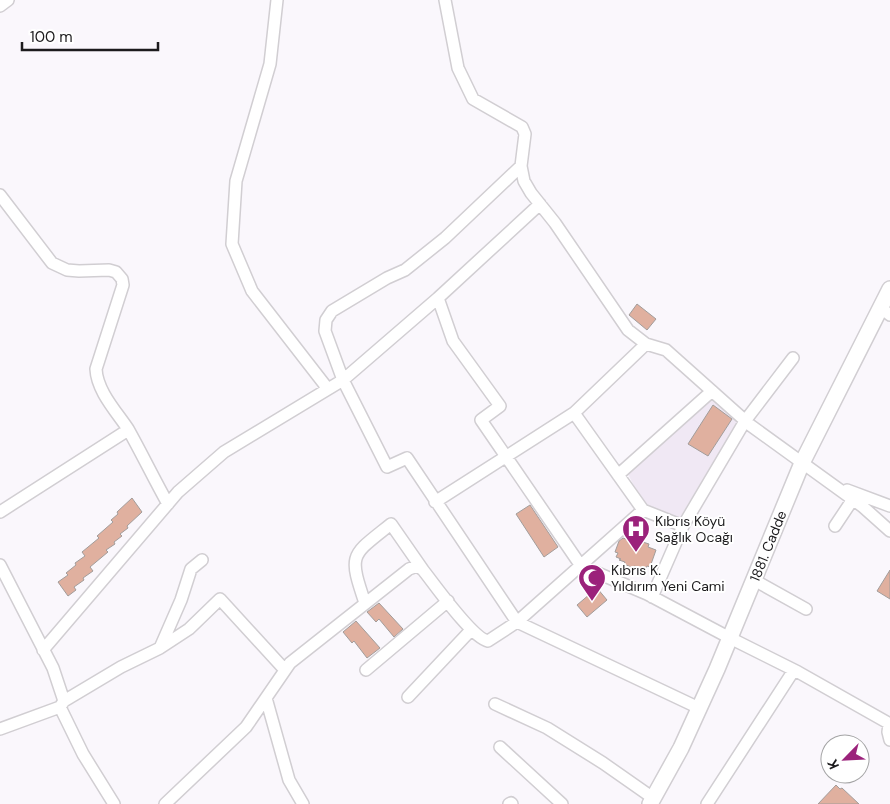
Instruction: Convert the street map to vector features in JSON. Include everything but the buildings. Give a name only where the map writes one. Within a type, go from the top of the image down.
[{"type":"street","points":[[0,6],[8,0]]},
{"type":"street","points":[[277,0],[270,64],[236,181],[232,244],[252,291],[328,389]]},
{"type":"street","points":[[445,0],[458,68],[473,98],[522,127],[525,134],[521,166],[524,181],[628,330],[646,344],[666,350],[745,421],[853,499],[890,531]]},
{"type":"street","points":[[521,166],[445,238],[406,270],[387,278],[332,311],[326,320],[325,331],[343,380],[386,467],[406,458],[517,622],[699,708]]},
{"type":"street","points":[[0,195],[52,263],[68,270],[109,270],[116,272],[122,279],[123,285],[96,369],[98,382],[128,430],[168,504]]},
{"type":"street","points":[[43,650],[178,492],[224,452],[343,380],[438,298],[540,204]]},
{"type":"street","name":"1881. Cadde","points":[[652,801],[681,748],[699,708],[802,463],[885,311],[890,289]]},
{"type":"street","points":[[438,298],[453,341],[500,406],[481,420],[581,566],[652,597],[794,670],[890,724],[888,732],[890,740]]},
{"type":"street","points":[[435,502],[574,412],[646,344]]},
{"type":"street","points":[[652,597],[683,526],[745,421],[793,358]]},
{"type":"street","points":[[618,475],[712,391]]},
{"type":"street","points":[[574,412],[643,510],[683,526]]},
{"type":"street","points":[[0,512],[128,430]]},
{"type":"street","points":[[832,484],[890,506]]},
{"type":"street","points":[[834,526],[853,499]]},
{"type":"street","points":[[365,603],[354,564],[357,554],[391,524],[423,570],[471,630],[482,640],[488,641],[517,622],[643,510]]},
{"type":"street","points":[[160,648],[182,600],[191,570],[202,560]]},
{"type":"street","points":[[0,565],[56,676],[62,704],[83,754],[114,804]]},
{"type":"street","points":[[165,804],[246,727],[290,663],[306,648],[329,633],[409,569],[417,566],[423,570]]},
{"type":"street","points":[[754,580],[806,609]]},
{"type":"street","points":[[0,729],[62,704],[121,666],[160,648],[189,629],[220,600],[285,670]]},
{"type":"street","points":[[366,670],[448,601]]},
{"type":"street","points":[[408,696],[471,630]]},
{"type":"street","points":[[707,804],[794,670]]},
{"type":"street","points":[[266,698],[289,780],[303,804]]},
{"type":"street","points":[[495,704],[547,728],[603,763],[652,801]]},
{"type":"street","points":[[500,747],[550,800],[562,804]]},
{"type":"shaded area","points":[[712,399],[739,420],[679,519],[642,502],[628,474]]},
{"type":"place","name":"Kıbrıs Köyü Sağlık Ocağı","points":[[636,553]]},
{"type":"place","name":"Kıbrıs K. Yıldırım Yeni Cami","points":[[592,602]]}]
